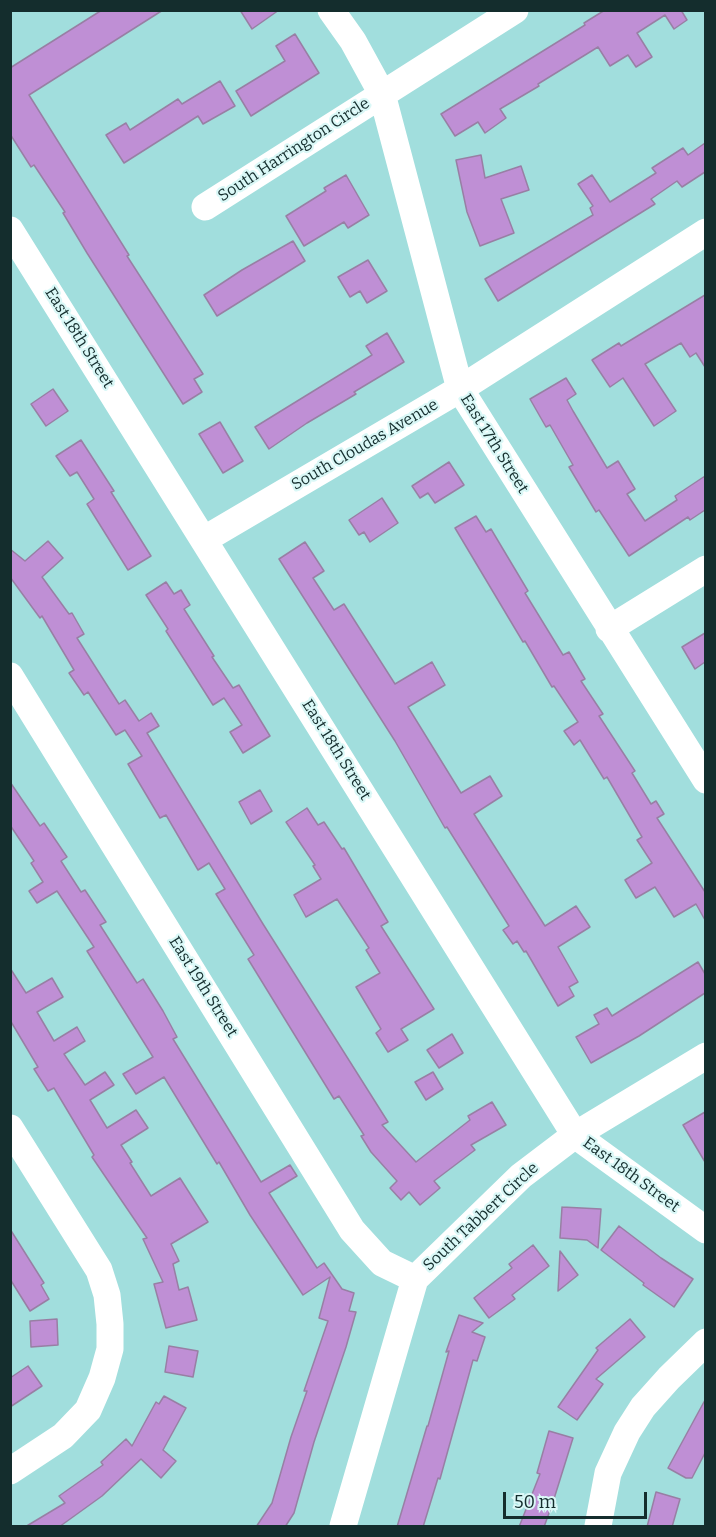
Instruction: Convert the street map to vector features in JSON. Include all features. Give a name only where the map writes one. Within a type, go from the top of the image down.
[{"type":"street","name":"East 17th Street","points":[[332,10],[353,41],[382,94],[460,389],[705,780]]},
{"type":"street","name":"South Harrington Circle","points":[[205,207],[515,10]]},
{"type":"street","name":"East 18th Street","points":[[10,230],[20,264],[205,539],[575,1135],[705,1230]]},
{"type":"street","name":"South Cloudas Avenue","points":[[205,539],[460,389],[705,232]]},
{"type":"street","points":[[609,629],[705,569]]},
{"type":"street","name":"East 19th Street","points":[[10,676],[352,1230],[382,1263],[415,1279]]},
{"type":"street","name":"South Tabbert Circle","points":[[343,1527],[415,1279],[521,1176],[575,1135],[705,1056]]},
{"type":"street","points":[[10,1128],[99,1270],[107,1295],[110,1324],[110,1349],[102,1378],[88,1410],[63,1436],[10,1471]]},
{"type":"street","points":[[598,1527],[608,1473],[627,1432],[643,1407],[705,1342]]},
{"type":"building","points":[[102,10],[163,10],[29,95],[129,255],[127,256],[203,374],[194,379],[202,392],[183,404],[87,253],[63,213],[65,212],[34,165],[31,167],[10,134],[10,68]]},
{"type":"building","points":[[240,10],[279,10],[252,29]]},
{"type":"building","points":[[605,10],[681,10],[687,20],[674,29],[665,15],[637,33],[652,57],[636,67],[628,55],[610,66],[598,47],[500,109],[506,118],[485,133],[478,122],[455,136],[441,114],[585,25],[584,23]]},
{"type":"building","points":[[295,34],[319,73],[251,116],[236,91],[285,61],[276,46]]},
{"type":"building","points":[[220,81],[235,106],[203,124],[198,116],[124,163],[106,135],[126,123],[130,130],[178,99],[182,104]]},
{"type":"building","points":[[705,143],[705,172],[682,187],[677,181],[651,199],[655,204],[498,301],[485,279],[593,215],[590,208],[593,206],[578,184],[592,175],[610,202],[656,173],[652,168],[683,148],[688,155]]},
{"type":"building","points":[[481,155],[485,178],[521,166],[529,190],[501,199],[514,233],[480,246],[467,212],[456,160]]},
{"type":"building","points":[[346,175],[369,215],[348,228],[344,222],[304,246],[286,216],[326,191],[324,188]]},
{"type":"building","points":[[293,241],[305,261],[217,316],[204,295]]},
{"type":"building","points":[[368,260],[387,291],[367,303],[360,291],[350,297],[338,277]]},
{"type":"building","points":[[705,295],[705,367],[696,353],[690,357],[681,343],[645,364],[676,411],[654,426],[623,378],[610,387],[592,360],[619,343],[621,346]]},
{"type":"building","points":[[387,333],[404,362],[354,392],[356,394],[269,449],[255,427],[372,355],[366,346]]},
{"type":"building","points":[[566,378],[576,394],[567,400],[573,411],[607,468],[618,461],[635,489],[627,494],[645,521],[677,500],[675,496],[705,476],[705,510],[690,520],[688,517],[629,556],[599,510],[596,512],[569,467],[573,465],[550,425],[546,427],[530,399]]},
{"type":"building","points":[[53,389],[68,411],[46,426],[31,404]]},
{"type":"building","points":[[220,422],[243,461],[223,473],[199,434]]},
{"type":"building","points":[[81,440],[114,491],[111,492],[151,556],[128,570],[87,504],[94,499],[77,472],[70,476],[56,456]]},
{"type":"building","points":[[449,462],[464,485],[435,503],[428,493],[420,498],[412,486]]},
{"type":"building","points":[[382,498],[398,523],[370,542],[364,532],[359,535],[349,520]]},
{"type":"building","points":[[476,516],[486,532],[491,529],[528,591],[525,593],[563,655],[569,652],[585,679],[581,681],[603,714],[599,716],[635,771],[632,773],[651,804],[656,801],[664,814],[657,818],[705,892],[705,920],[696,904],[674,917],[655,887],[636,898],[625,880],[652,863],[637,840],[642,837],[607,777],[604,779],[580,740],[574,745],[564,731],[578,722],[554,686],[552,687],[525,641],[523,642],[455,528]]},
{"type":"building","points":[[48,541],[63,558],[42,577],[69,614],[72,613],[84,634],[77,638],[119,704],[125,700],[139,721],[151,713],[159,726],[147,733],[263,924],[388,1122],[382,1125],[416,1162],[470,1120],[468,1116],[492,1102],[506,1125],[471,1145],[475,1150],[434,1181],[440,1188],[420,1205],[409,1192],[401,1200],[390,1188],[397,1181],[371,1152],[361,1136],[364,1135],[339,1096],[334,1099],[248,959],[254,955],[216,894],[225,889],[209,863],[198,870],[166,815],[160,818],[128,764],[142,756],[125,730],[116,735],[88,692],[84,695],[69,673],[74,670],[42,616],[40,618],[10,577],[10,549],[25,561]]},
{"type":"building","points":[[305,542],[324,571],[313,578],[334,610],[344,604],[395,684],[432,662],[445,685],[408,707],[461,793],[490,776],[502,796],[474,814],[545,926],[576,906],[590,927],[558,947],[578,982],[569,987],[574,996],[558,1006],[526,951],[524,952],[517,941],[513,944],[503,930],[509,926],[447,827],[445,828],[395,741],[279,559]]},
{"type":"building","points":[[166,582],[174,594],[181,590],[190,605],[184,609],[214,656],[212,657],[233,688],[239,685],[270,736],[243,753],[230,732],[242,725],[224,698],[213,705],[146,595]]},
{"type":"building","points":[[705,633],[705,662],[695,669],[682,647]]},
{"type":"building","points":[[10,782],[40,826],[44,823],[67,857],[61,861],[81,892],[85,890],[106,922],[100,925],[137,983],[143,979],[163,1011],[177,1037],[173,1039],[261,1182],[290,1165],[297,1176],[269,1193],[317,1268],[324,1263],[342,1289],[354,1293],[349,1311],[356,1312],[346,1347],[314,1442],[294,1513],[285,1527],[256,1527],[272,1503],[307,1391],[304,1391],[328,1321],[319,1318],[330,1277],[303,1295],[250,1215],[219,1162],[217,1164],[164,1077],[136,1094],[123,1074],[153,1057],[87,951],[94,947],[57,891],[37,903],[29,891],[43,882],[31,863],[34,861],[10,825]]},
{"type":"building","points":[[260,790],[272,811],[251,824],[239,802]]},
{"type":"building","points":[[307,808],[318,825],[324,822],[342,849],[344,848],[388,922],[381,926],[434,1009],[401,1029],[408,1040],[388,1052],[376,1033],[381,1029],[356,987],[380,973],[366,950],[369,948],[337,899],[306,917],[294,895],[321,879],[313,866],[315,865],[286,822]]},
{"type":"building","points":[[698,962],[705,974],[705,993],[639,1036],[591,1063],[576,1037],[599,1024],[594,1015],[607,1008],[612,1016]]},
{"type":"building","points":[[10,968],[26,993],[52,978],[63,997],[37,1012],[54,1041],[77,1027],[85,1041],[64,1054],[85,1085],[105,1072],[114,1085],[90,1100],[107,1128],[136,1110],[148,1128],[121,1145],[151,1196],[180,1178],[208,1222],[171,1244],[179,1261],[173,1264],[179,1290],[188,1287],[197,1320],[166,1328],[154,1284],[163,1282],[143,1239],[147,1238],[92,1157],[94,1155],[54,1088],[48,1091],[34,1069],[38,1067],[10,1020]]},
{"type":"building","points":[[452,1034],[463,1053],[439,1068],[427,1050]]},
{"type":"building","points":[[433,1072],[443,1089],[426,1100],[415,1082]]},
{"type":"building","points":[[705,1112],[705,1162],[683,1125]]},
{"type":"building","points":[[562,1207],[601,1209],[598,1248],[587,1240],[560,1238]]},
{"type":"building","points":[[619,1226],[693,1279],[674,1307],[601,1250]]},
{"type":"building","points":[[10,1229],[44,1283],[41,1285],[49,1299],[30,1311],[10,1279]]},
{"type":"building","points":[[533,1245],[549,1266],[512,1295],[515,1299],[489,1318],[474,1298],[512,1268],[509,1264]]},
{"type":"building","points":[[560,1251],[578,1275],[558,1291]]},
{"type":"building","points":[[459,1315],[483,1323],[472,1332],[485,1337],[477,1361],[473,1360],[440,1479],[438,1478],[423,1527],[397,1527],[449,1351],[446,1352]]},
{"type":"building","points":[[57,1319],[58,1345],[31,1347],[30,1321]]},
{"type":"building","points":[[630,1319],[645,1337],[596,1379],[603,1384],[577,1420],[558,1407],[598,1350],[596,1348]]},
{"type":"building","points":[[169,1346],[198,1351],[193,1377],[165,1372]]},
{"type":"building","points":[[28,1366],[42,1386],[10,1407],[10,1378]]},
{"type":"building","points":[[164,1396],[186,1408],[163,1450],[176,1461],[161,1478],[141,1459],[102,1496],[59,1527],[25,1527],[65,1503],[59,1496],[103,1465],[101,1462],[126,1439],[132,1446],[156,1402],[159,1404]]},
{"type":"building","points":[[705,1400],[705,1453],[692,1478],[686,1478],[668,1468]]},
{"type":"building","points":[[549,1431],[573,1438],[544,1527],[519,1527],[540,1474],[537,1473]]},
{"type":"building","points":[[656,1492],[680,1499],[672,1527],[647,1527]]}]
